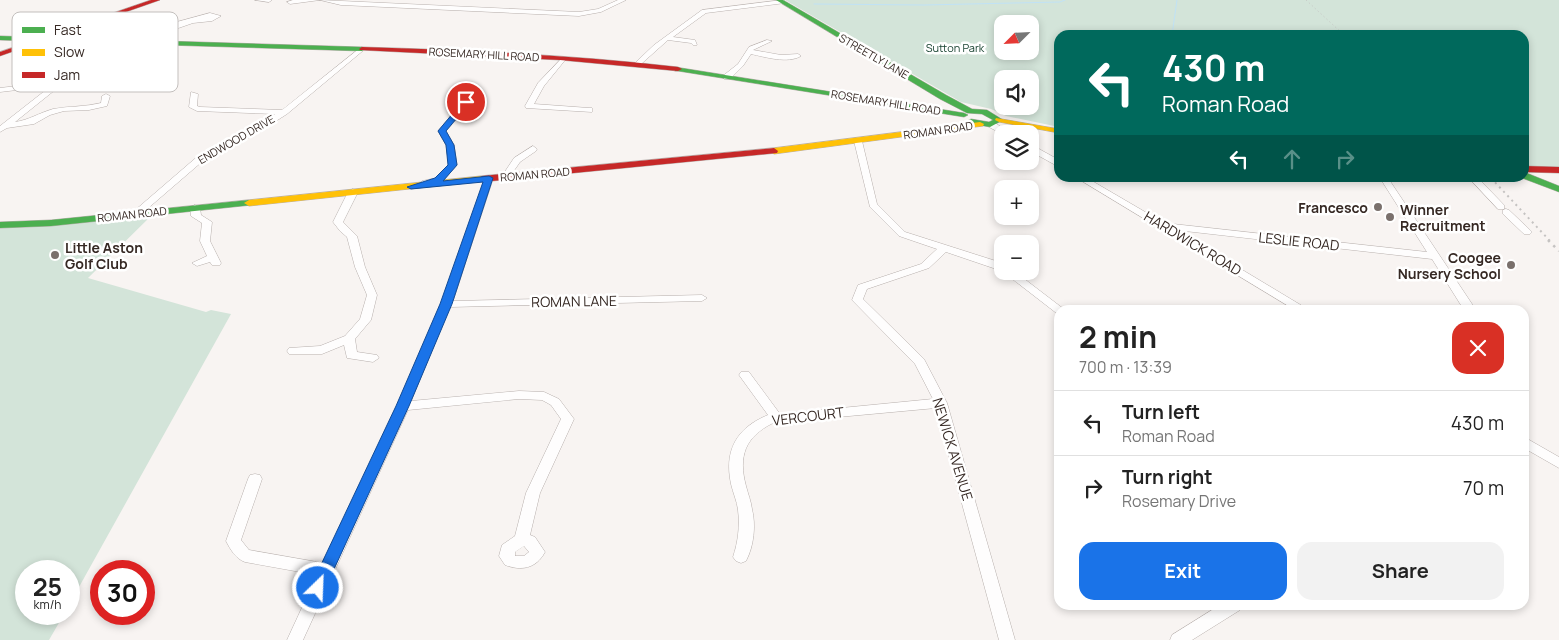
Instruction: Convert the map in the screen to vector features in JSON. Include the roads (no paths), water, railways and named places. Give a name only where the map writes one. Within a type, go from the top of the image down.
[{"type":"main road","points":[[121,12],[156,0]]},
{"type":"main road","name":"STREETLY LANE","points":[[781,1],[967,113]]},
{"type":"main road","name":"ROSEMARY HILL ROAD","points":[[178,43],[362,49],[638,64],[967,113]]},
{"type":"main road","points":[[0,54],[12,50]]},
{"type":"main road","points":[[991,123],[984,112],[967,113],[971,121],[1054,130]]},
{"type":"main road","name":"ROMAN ROAD","points":[[0,225],[51,222],[506,176],[737,156],[991,123]]},
{"type":"main road","points":[[1529,169],[1559,170]]},
{"type":"main road","points":[[1529,177],[1559,189]]},
{"type":"street","points":[[257,1],[270,0]]},
{"type":"street","points":[[290,2],[317,0]]},
{"type":"street","points":[[323,0],[331,2],[579,14],[599,12],[623,0]]},
{"type":"street","points":[[638,64],[666,38],[704,11],[781,1]]},
{"type":"street","points":[[178,26],[200,19]]},
{"type":"street","points":[[666,38],[693,41],[695,44]]},
{"type":"street","points":[[727,77],[740,66],[751,48],[763,42]]},
{"type":"street","name":"ENDWOOD DRIVE","points":[[136,214],[201,158],[251,133],[284,112],[362,49]]},
{"type":"street","points":[[750,52],[798,56]]},
{"type":"street","points":[[563,59],[541,85],[529,106],[589,110]]},
{"type":"street","points":[[2,127],[47,92]]},
{"type":"street","points":[[2,127],[31,122],[47,113],[89,108],[104,104],[106,96]]},
{"type":"street","points":[[202,100],[193,98],[193,106],[200,109],[284,112]]},
{"type":"street","points":[[411,187],[439,180],[452,165],[450,145],[442,131],[458,112]]},
{"type":"street","points":[[858,141],[873,205],[902,234],[994,265]]},
{"type":"street","points":[[506,176],[511,165],[518,158],[533,149]]},
{"type":"street","points":[[1039,152],[1054,161]]},
{"type":"street","points":[[295,640],[403,406],[446,304],[489,178]]},
{"type":"street","name":"HARDWICK ROAD","points":[[1088,182],[1295,305]]},
{"type":"street","points":[[1387,182],[1467,305]]},
{"type":"street","points":[[1477,182],[1526,232]]},
{"type":"street","points":[[293,351],[322,350],[349,339],[366,320],[372,296],[360,267],[352,236],[343,230],[338,222],[353,192]]},
{"type":"street","points":[[195,208],[196,216],[207,222],[205,241],[214,261],[196,263]]},
{"type":"street","name":"LESLIE ROAD","points":[[1164,226],[1434,256]]},
{"type":"street","name":"NEWICK AVENUE","points":[[944,248],[925,266],[862,287],[857,300],[920,362],[941,403],[1007,640]]},
{"type":"street","points":[[1020,280],[1054,306]]},
{"type":"street","name":"ROMAN LANE","points":[[446,304],[702,298]]},
{"type":"street","points":[[349,339],[352,355],[373,358]]},
{"type":"street","points":[[745,375],[777,419]]},
{"type":"street","points":[[403,406],[519,395],[544,396],[555,402],[568,419],[533,493],[522,539]]},
{"type":"street","name":"VERCOURT","points":[[741,557],[745,546],[746,524],[745,507],[738,483],[736,460],[738,448],[751,429],[761,423],[777,419],[941,403]]},
{"type":"street","points":[[1529,445],[1559,463]]},
{"type":"street","points":[[255,479],[232,541],[245,556],[326,570]]},
{"type":"street","points":[[1178,640],[1226,610]]},
{"type":"waterway","points":[[814,4],[924,5],[1060,2],[1065,0]]},
{"type":"waterway","points":[[1173,30],[1177,0]]},
{"type":"railway","points":[[1306,0],[1339,30]]},
{"type":"railway","points":[[1495,182],[1550,241]]},
{"type":"railway","points":[[1548,240],[1559,251]]},
{"type":"place","name":"Francesco","points":[[1378,207]]},
{"type":"place","name":"Winner Recruitment","points":[[1390,217]]},
{"type":"place","name":"Little Aston Golf Club","points":[[55,255]]},
{"type":"place","name":"Coogee Nursery School","points":[[1511,265]]},
{"type":"park label","name":"Sutton Park","points":[[955,47]]}]
